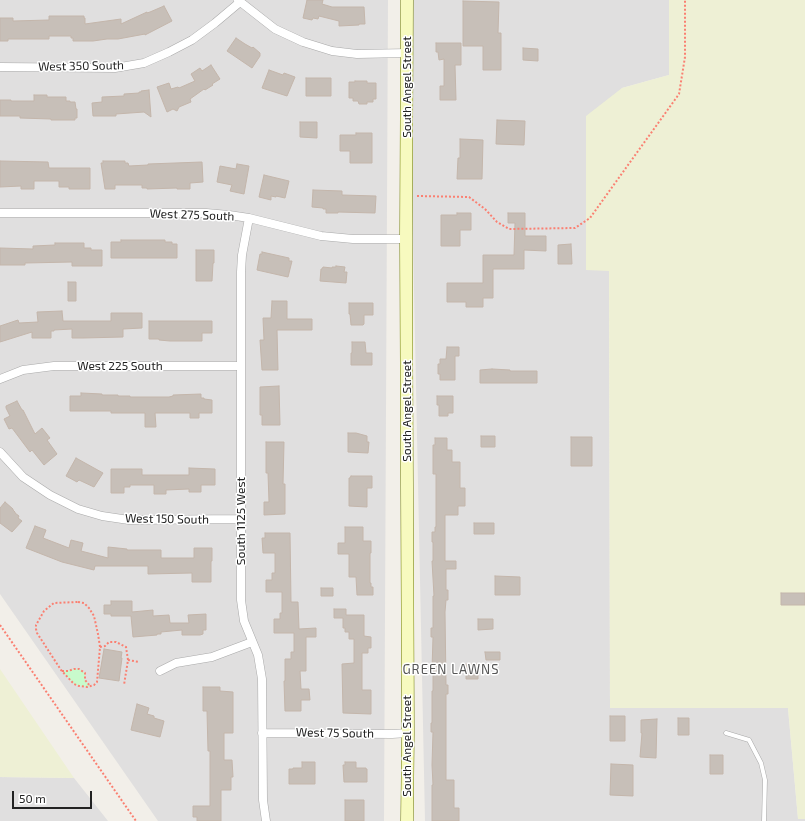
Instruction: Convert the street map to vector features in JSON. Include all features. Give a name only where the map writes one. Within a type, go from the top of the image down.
[{"type":"main road","name":"South Angel Street","points":[[407,0],[407,821]]},
{"type":"street","points":[[239,1],[275,29],[303,42],[332,51],[357,54],[407,53]]},
{"type":"street","name":"West 350 South","points":[[0,67],[115,68],[144,63],[192,40],[215,23],[239,1]]},
{"type":"street","name":"West 275 South","points":[[0,213],[206,213],[249,218],[321,236],[353,239],[406,239]]},
{"type":"street","name":"South 1125 West","points":[[249,218],[242,255],[241,600],[244,621],[258,655],[262,679],[263,800],[266,821]]},
{"type":"street","name":"West 225 South","points":[[0,379],[23,370],[54,366],[241,366]]},
{"type":"street","name":"West 150 South","points":[[0,452],[23,477],[50,495],[78,509],[102,516],[129,520],[241,519]]},
{"type":"street","points":[[160,671],[176,663],[212,657],[252,642]]},
{"type":"street","name":"West 75 South","points":[[262,733],[408,733]]},
{"type":"lane","points":[[726,733],[749,740],[761,763],[765,780],[764,821]]},
{"type":"path","points":[[407,196],[469,197],[485,208],[496,222],[509,229],[574,228],[590,218],[679,94],[685,57],[685,0]]},
{"type":"path","points":[[54,603],[84,603],[94,616],[100,647],[97,682],[94,685],[87,687],[79,686],[74,684],[61,670],[37,633],[36,625],[44,611],[54,603]]},
{"type":"path","points":[[0,625],[136,821]]},
{"type":"path","points":[[100,647],[105,646],[109,642],[126,647],[128,660],[124,685]]},
{"type":"path","points":[[128,660],[139,662]]},
{"type":"path","points":[[61,670],[68,671],[80,669],[85,673],[85,680],[90,686]]},
{"type":"shaded area","points":[[0,0],[388,0],[384,821],[158,821],[0,594]]},
{"type":"shaded area","points":[[408,0],[669,0],[669,75],[622,88],[586,270],[609,270],[610,708],[788,708],[798,818],[805,819],[805,821],[425,821]]},
{"type":"shaded area","points":[[0,777],[74,778],[108,821],[0,821]]},
{"type":"green space","points":[[669,0],[805,0],[805,819],[798,819],[788,708],[610,708],[609,271],[586,270],[586,116],[622,88],[669,75]]},
{"type":"green space","points":[[0,669],[74,778],[0,777]]},
{"type":"green space","points":[[79,669],[85,673],[85,680],[90,686],[79,686],[74,684],[61,670],[68,671]]},
{"type":"building","points":[[307,0],[323,0],[322,4],[332,7],[364,7],[365,24],[339,26],[339,21],[319,16],[318,19],[313,18],[312,20],[303,18]]},
{"type":"building","points":[[463,1],[499,2],[498,33],[501,33],[501,70],[483,70],[483,46],[463,46]]},
{"type":"building","points":[[164,6],[172,21],[145,35],[93,41],[73,41],[71,36],[49,36],[49,39],[8,39],[8,41],[0,41],[0,18],[13,18],[13,21],[49,20],[49,16],[84,16],[85,24],[121,19],[121,24]]},
{"type":"building","points":[[236,38],[252,48],[253,47],[260,53],[260,56],[252,68],[227,51]]},
{"type":"building","points":[[436,43],[461,43],[461,65],[455,65],[456,100],[440,100],[440,86],[444,86],[444,59],[439,60],[438,52],[436,52]]},
{"type":"building","points":[[523,48],[538,49],[538,61],[523,60]]},
{"type":"building","points":[[211,65],[220,79],[190,99],[191,102],[179,107],[177,111],[173,109],[167,112],[157,87],[169,83],[171,89],[179,88],[195,81],[191,74],[200,68],[202,71]]},
{"type":"building","points":[[269,70],[295,77],[287,96],[262,88]]},
{"type":"building","points":[[306,78],[331,78],[331,96],[306,96]]},
{"type":"building","points":[[355,81],[376,83],[376,99],[373,99],[373,102],[359,104],[358,101],[353,101],[353,98],[349,98],[349,82]]},
{"type":"building","points":[[149,90],[151,117],[144,112],[116,114],[116,116],[93,116],[92,103],[102,102],[102,97],[124,96],[124,94],[139,93],[141,91]]},
{"type":"building","points":[[34,95],[66,97],[66,101],[75,102],[77,118],[75,118],[75,120],[51,120],[20,118],[20,116],[0,116],[0,100],[34,101]]},
{"type":"building","points":[[497,120],[525,121],[524,145],[496,144]]},
{"type":"building","points":[[300,122],[317,122],[317,138],[300,137]]},
{"type":"building","points":[[356,133],[372,133],[372,163],[350,163],[350,151],[340,151],[340,135],[356,135]]},
{"type":"building","points":[[460,139],[483,140],[482,179],[457,179],[458,158],[460,158]]},
{"type":"building","points":[[0,161],[48,162],[49,168],[90,168],[90,189],[69,189],[69,187],[59,187],[59,181],[34,181],[34,189],[21,189],[21,186],[0,187]]},
{"type":"building","points":[[103,161],[125,161],[125,163],[128,163],[129,166],[202,162],[203,182],[190,183],[190,189],[147,189],[142,188],[142,185],[115,185],[115,189],[105,189],[101,163],[103,163]]},
{"type":"building","points":[[237,164],[249,166],[244,194],[230,191],[232,185],[217,182],[220,166],[236,169]]},
{"type":"building","points":[[264,175],[289,181],[285,198],[271,196],[271,200],[259,197]]},
{"type":"building","points":[[313,190],[342,191],[342,195],[376,196],[375,213],[326,213],[326,209],[312,207]]},
{"type":"building","points":[[457,213],[471,213],[471,230],[460,230],[460,246],[441,246],[441,215],[457,215]]},
{"type":"building","points":[[508,213],[525,213],[525,236],[546,236],[546,251],[524,250],[524,269],[493,269],[493,298],[483,298],[483,307],[466,307],[466,302],[447,302],[447,283],[483,283],[483,255],[514,255],[515,223],[508,223]]},
{"type":"building","points":[[121,240],[165,240],[165,242],[172,242],[172,244],[177,244],[177,258],[111,258],[111,242],[121,242]]},
{"type":"building","points":[[55,243],[84,243],[84,248],[91,248],[91,250],[102,250],[102,266],[72,266],[72,262],[0,265],[0,248],[33,249],[33,246],[55,245]]},
{"type":"building","points":[[571,244],[572,264],[558,264],[558,245]]},
{"type":"building","points":[[196,250],[214,250],[212,281],[196,281]]},
{"type":"building","points":[[262,252],[289,258],[289,261],[292,261],[288,277],[257,270],[260,254],[262,254]]},
{"type":"building","points":[[336,266],[345,267],[344,272],[347,272],[346,283],[320,281],[321,269],[323,267],[332,268]]},
{"type":"building","points":[[68,282],[76,282],[76,301],[68,301]]},
{"type":"building","points":[[272,301],[287,301],[287,319],[312,319],[312,330],[277,330],[278,370],[262,370],[260,340],[264,340],[263,318],[271,318]]},
{"type":"building","points":[[349,303],[373,303],[373,315],[364,315],[363,325],[351,325]]},
{"type":"building","points":[[62,311],[63,321],[111,321],[111,313],[142,313],[142,328],[123,329],[123,337],[72,338],[72,329],[51,331],[51,338],[32,338],[32,332],[0,342],[0,326],[18,320],[19,323],[38,322],[37,312]]},
{"type":"building","points":[[149,321],[212,321],[212,333],[202,333],[202,341],[170,341],[149,339]]},
{"type":"building","points":[[352,342],[365,342],[366,353],[372,353],[372,365],[351,365]]},
{"type":"building","points":[[447,347],[459,347],[459,356],[455,356],[455,380],[440,380],[440,374],[438,374],[438,364],[440,364],[440,359],[446,359]]},
{"type":"building","points":[[492,369],[537,371],[537,383],[480,383],[480,370]]},
{"type":"building","points":[[279,386],[280,425],[262,425],[262,415],[260,415],[260,387]]},
{"type":"building","points":[[81,393],[130,397],[169,397],[173,395],[201,394],[201,398],[212,400],[212,413],[199,413],[199,418],[190,418],[190,413],[155,413],[156,427],[145,427],[145,413],[70,411],[70,396],[81,396]]},
{"type":"building","points":[[437,396],[453,396],[453,413],[448,413],[448,416],[439,416]]},
{"type":"building","points":[[17,401],[35,434],[42,428],[50,438],[47,440],[57,454],[44,465],[32,450],[30,452],[12,428],[9,429],[4,419],[10,416],[6,406]]},
{"type":"building","points":[[348,433],[356,433],[367,436],[367,442],[369,442],[368,453],[348,452]]},
{"type":"building","points":[[481,436],[495,436],[495,447],[481,447]]},
{"type":"building","points":[[571,437],[592,437],[592,466],[571,466]]},
{"type":"building","points":[[435,438],[447,438],[447,450],[452,450],[452,462],[460,462],[460,488],[465,488],[465,506],[458,506],[458,515],[445,515],[445,561],[456,561],[456,569],[446,569],[446,590],[448,590],[448,600],[446,600],[445,612],[446,685],[448,685],[448,694],[446,694],[446,780],[454,780],[454,808],[459,808],[459,821],[432,821],[433,732],[431,732],[431,723],[433,691],[433,637],[431,637],[431,628],[433,628],[434,596],[432,532],[435,532],[436,527],[436,474],[433,474],[433,445],[435,445]]},
{"type":"building","points":[[266,442],[284,442],[283,484],[285,484],[285,514],[264,515],[264,502],[269,502],[268,473],[266,473]]},
{"type":"building","points":[[76,458],[103,473],[94,487],[79,480],[77,482],[66,476]]},
{"type":"building","points":[[189,468],[215,469],[215,485],[201,485],[201,492],[189,492],[189,489],[166,490],[166,494],[154,494],[154,485],[130,485],[130,487],[124,487],[124,493],[111,493],[111,469],[142,469],[142,475],[189,475]]},
{"type":"building","points":[[351,476],[372,476],[372,488],[367,488],[367,507],[349,506],[349,478]]},
{"type":"building","points":[[5,502],[13,509],[19,516],[18,518],[22,521],[12,532],[0,523],[0,508]]},
{"type":"building","points":[[474,523],[494,523],[494,534],[474,534]]},
{"type":"building","points":[[35,526],[46,530],[43,538],[69,548],[71,540],[83,543],[81,551],[108,558],[108,547],[127,550],[161,550],[161,558],[194,558],[194,548],[212,548],[211,582],[192,582],[192,573],[148,574],[148,566],[95,566],[94,570],[62,562],[26,548]]},
{"type":"building","points":[[345,527],[363,527],[363,541],[371,541],[370,583],[371,587],[373,587],[373,595],[357,595],[356,577],[349,577],[349,554],[338,554],[338,543],[345,543]]},
{"type":"building","points":[[265,533],[290,533],[291,602],[298,602],[299,629],[316,628],[316,637],[306,637],[306,671],[300,671],[301,689],[309,689],[310,700],[301,700],[301,711],[285,711],[285,659],[291,659],[291,652],[294,652],[294,633],[274,633],[274,619],[280,619],[280,613],[282,613],[282,592],[266,592],[266,580],[272,580],[272,573],[275,573],[275,553],[263,553],[262,538],[265,538]]},
{"type":"building","points":[[495,576],[520,577],[520,595],[495,595]]},
{"type":"building","points":[[321,588],[333,588],[333,596],[321,596]]},
{"type":"building","points":[[781,593],[805,593],[805,605],[781,605]]},
{"type":"building","points":[[111,601],[132,601],[132,612],[153,610],[153,616],[169,615],[170,623],[189,623],[188,615],[206,614],[206,630],[203,630],[203,634],[200,635],[182,635],[182,630],[161,632],[161,634],[157,635],[133,637],[131,616],[111,616],[111,614],[104,614],[104,605],[111,605]]},
{"type":"building","points":[[334,609],[346,609],[346,615],[364,615],[364,636],[371,637],[371,648],[368,648],[368,653],[362,653],[362,690],[371,690],[371,714],[343,713],[342,664],[354,663],[354,639],[349,639],[349,632],[345,632],[345,628],[343,628],[343,618],[334,618]]},
{"type":"building","points":[[478,619],[493,619],[493,629],[478,630]]},
{"type":"building","points":[[104,649],[122,652],[119,681],[99,678]]},
{"type":"building","points":[[485,652],[500,652],[500,660],[486,660]]},
{"type":"building","points":[[466,664],[478,664],[478,679],[466,679]]},
{"type":"building","points":[[203,687],[220,687],[220,691],[233,692],[233,733],[224,733],[224,760],[232,760],[233,777],[231,777],[231,790],[221,790],[221,821],[197,821],[197,817],[193,817],[193,806],[210,806],[210,751],[208,751],[207,711],[203,711]]},
{"type":"building","points":[[137,704],[149,708],[147,714],[164,721],[160,737],[131,730]]},
{"type":"building","points":[[610,716],[625,716],[625,741],[610,741]]},
{"type":"building","points":[[678,718],[689,718],[689,735],[678,735]]},
{"type":"building","points":[[657,719],[656,758],[640,757],[642,733],[641,720]]},
{"type":"building","points":[[710,755],[723,755],[723,774],[710,774]]},
{"type":"building","points":[[302,762],[315,762],[315,784],[289,784],[289,769],[302,768]]},
{"type":"building","points":[[345,762],[356,762],[356,768],[366,768],[367,782],[344,782],[343,765],[345,765]]},
{"type":"building","points":[[611,764],[633,765],[633,796],[610,795]]},
{"type":"building","points":[[345,800],[364,800],[364,821],[345,821]]},
{"type":"district","name":"GREEN LAWNS","points":[[451,670]]}]
